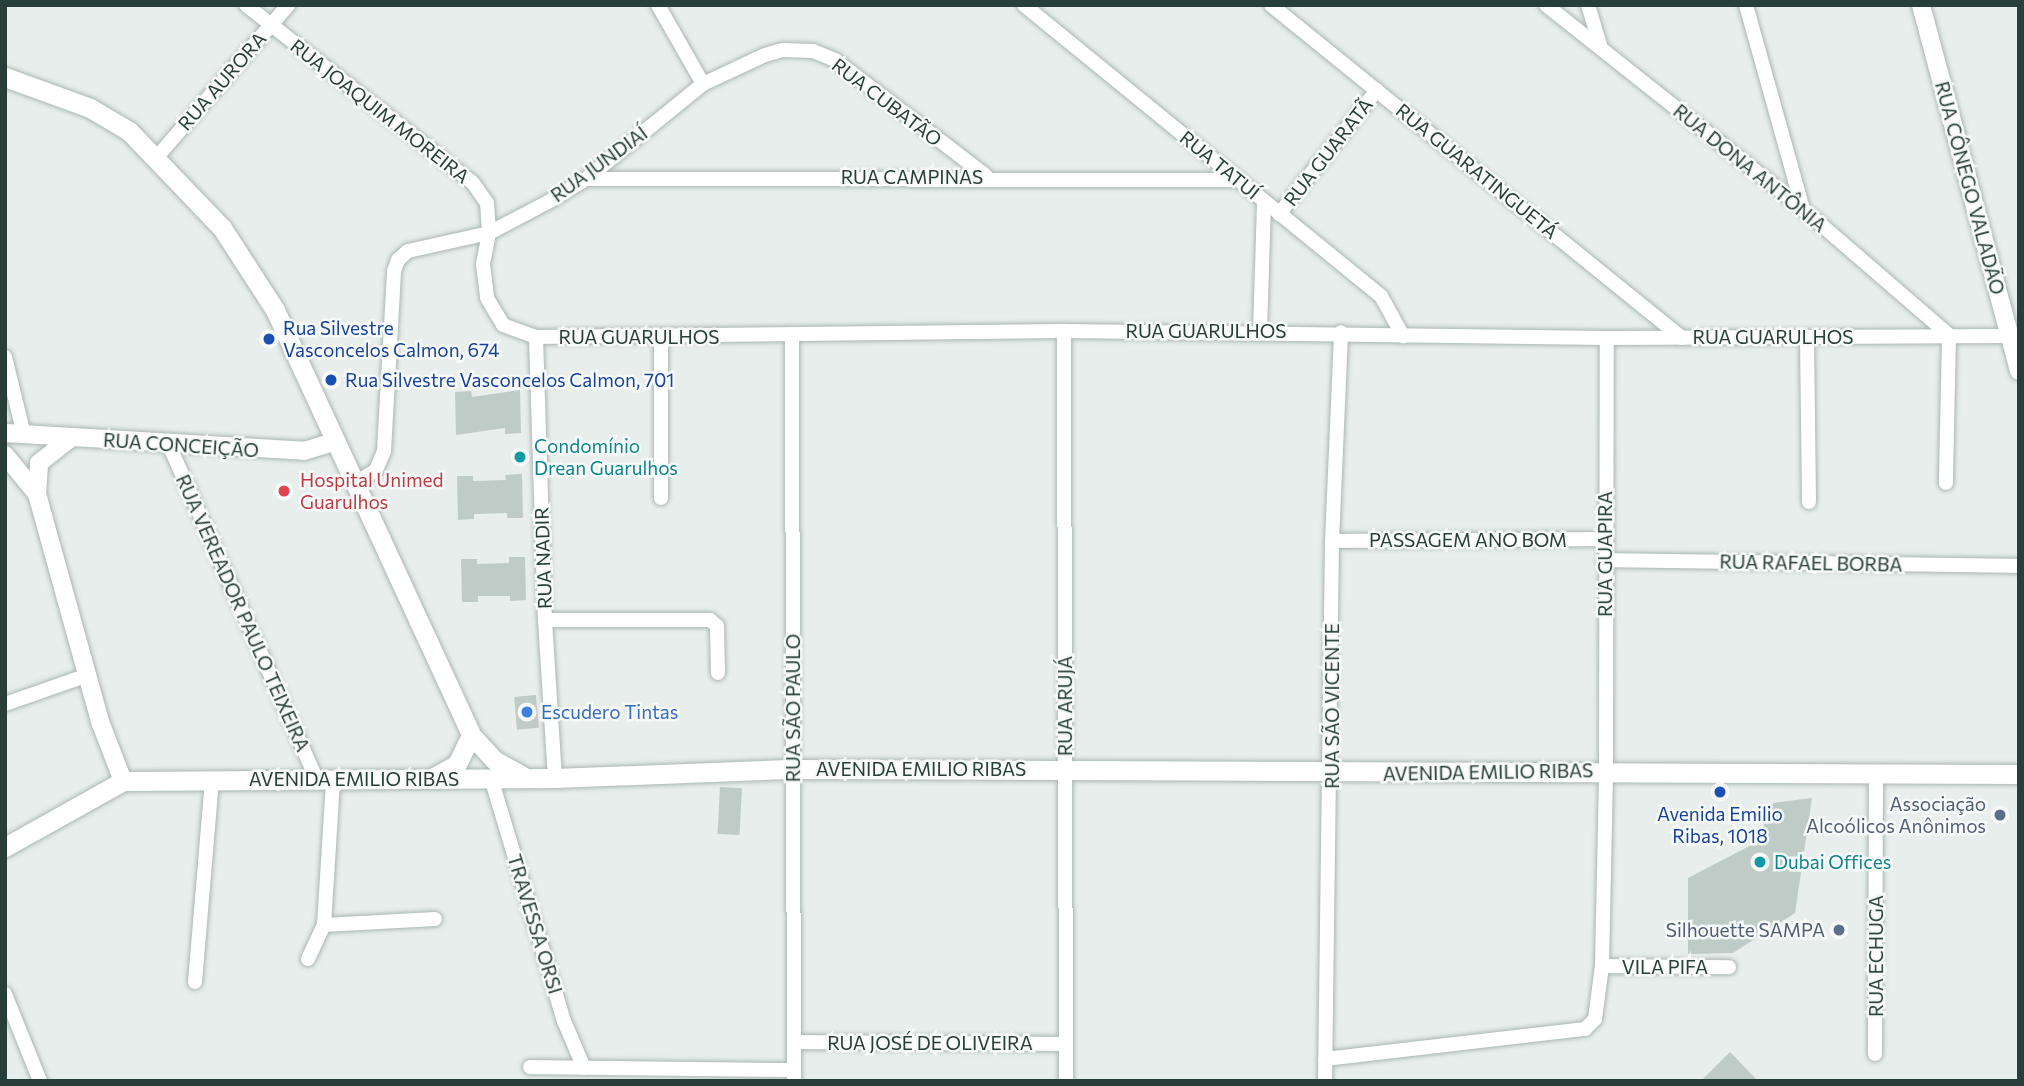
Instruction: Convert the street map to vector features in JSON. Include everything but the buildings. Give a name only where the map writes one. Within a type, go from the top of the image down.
[{"type":"main road","points":[[5,77],[90,108],[129,131],[157,157],[222,228],[251,268],[337,441],[471,735],[494,760],[527,778]]},
{"type":"main road","points":[[429,779],[457,764],[471,735]]},
{"type":"main road","name":"AVENIDA EMILIO RIBAS","points":[[123,781],[555,778],[794,769],[1065,769],[1332,775],[1606,770],[2019,774]]},
{"type":"main road","points":[[5,847],[123,781]]},
{"type":"street","name":"RUA JOAQUIM MOREIRA","points":[[246,5],[473,183],[487,204],[489,233]]},
{"type":"street","name":"RUA AURORA","points":[[157,157],[288,5]]},
{"type":"street","points":[[658,5],[703,85]]},
{"type":"street","name":"RUA TATUÍ","points":[[1024,5],[1381,296],[1403,336]]},
{"type":"street","name":"RUA GUARATINGUETÁ","points":[[1271,5],[1682,338]]},
{"type":"street","name":"RUA DONA ANTÔNIA","points":[[1546,5],[1802,209],[1949,335]]},
{"type":"street","points":[[1588,5],[1601,48]]},
{"type":"street","points":[[1746,5],[1802,209]]},
{"type":"street","name":"RUA CÔNEGO VALADÃO","points":[[1921,5],[2019,371]]},
{"type":"street","name":"RUA CUBATÃO","points":[[703,85],[765,55],[783,50],[813,51],[835,60],[986,176]]},
{"type":"street","name":"RUA JUNDIAÍ","points":[[357,482],[376,470],[384,451],[394,271],[398,260],[408,251],[489,233],[586,179],[703,85]]},
{"type":"street","name":"RUA GUARATÃ","points":[[1279,214],[1377,90]]},
{"type":"street","name":"RUA CAMPINAS","points":[[586,179],[986,176],[1239,180]]},
{"type":"street","points":[[1260,331],[1264,201]]},
{"type":"street","name":"RUA GUARULHOS","points":[[489,233],[483,281],[493,313],[503,325],[536,337],[1064,331],[1341,332],[1403,336],[1607,338],[2010,336]]},
{"type":"street","name":"RUA ARUJÁ","points":[[1064,331],[1066,1081]]},
{"type":"street","name":"RUA SÃO VICENTE","points":[[1325,1081],[1332,775],[1332,541],[1341,332]]},
{"type":"street","points":[[1946,483],[1949,335]]},
{"type":"street","name":"RUA SÃO PAULO","points":[[792,336],[794,1075]]},
{"type":"street","name":"RUA NADIR","points":[[536,337],[545,620],[555,778]]},
{"type":"street","points":[[661,337],[661,498]]},
{"type":"street","points":[[1807,337],[1809,502]]},
{"type":"street","name":"RUA GUAPIRA","points":[[1325,1059],[1585,1029],[1595,1019],[1602,966],[1606,770],[1604,539],[1607,338]]},
{"type":"street","points":[[5,357],[14,432]]},
{"type":"street","name":"RUA CONCEIÇÃO","points":[[14,432],[170,447],[304,452],[337,441]]},
{"type":"street","points":[[72,438],[39,463],[37,494],[88,675],[123,781]]},
{"type":"street","name":"RUA VEREADOR PAULO TEIXEIRA","points":[[170,447],[325,780]]},
{"type":"street","points":[[5,455],[37,494]]},
{"type":"street","name":"PASSAGEM ANO BOM","points":[[1332,541],[1604,539]]},
{"type":"street","name":"RUA RAFAEL BORBA","points":[[1604,560],[2019,566]]},
{"type":"street","points":[[545,620],[710,621],[717,626],[718,673]]},
{"type":"street","points":[[5,704],[88,675]]},
{"type":"street","name":"RUA ECHUGA","points":[[1875,1054],[1876,773]]},
{"type":"street","name":"TRAVESSA ORSI","points":[[491,778],[564,1021],[584,1068]]},
{"type":"street","points":[[195,982],[212,779]]},
{"type":"street","points":[[308,959],[324,925],[325,780]]},
{"type":"street","points":[[324,925],[435,919]]},
{"type":"street","name":"VILA PIFA","points":[[1602,966],[1728,967]]},
{"type":"street","points":[[5,994],[11,1024],[40,1081]]},
{"type":"street","name":"RUA JOSÉ DE OLIVEIRA","points":[[794,1042],[1066,1044]]},
{"type":"street","points":[[530,1067],[794,1075]]},
{"type":"place","name":"Rua Silvestre Vasconcelos Calmon, 674","points":[[269,339]]},
{"type":"place","name":"Rua Silvestre Vasconcelos Calmon, 701","points":[[331,380]]},
{"type":"place","name":"Condomínio Drean Guarulhos","points":[[520,457]]},
{"type":"place","name":"Hospital Unimed Guarulhos","points":[[284,491]]},
{"type":"place","name":"Escudero Tintas","points":[[527,712]]},
{"type":"place","name":"Avenida Emilio Ribas, 1018","points":[[1720,792]]},
{"type":"place","name":"Associação Alcoólicos Anônimos","points":[[2000,815]]},
{"type":"place","name":"Dubai Offices","points":[[1760,862]]},
{"type":"place","name":"Silhouette SAMPA","points":[[1839,930]]}]
